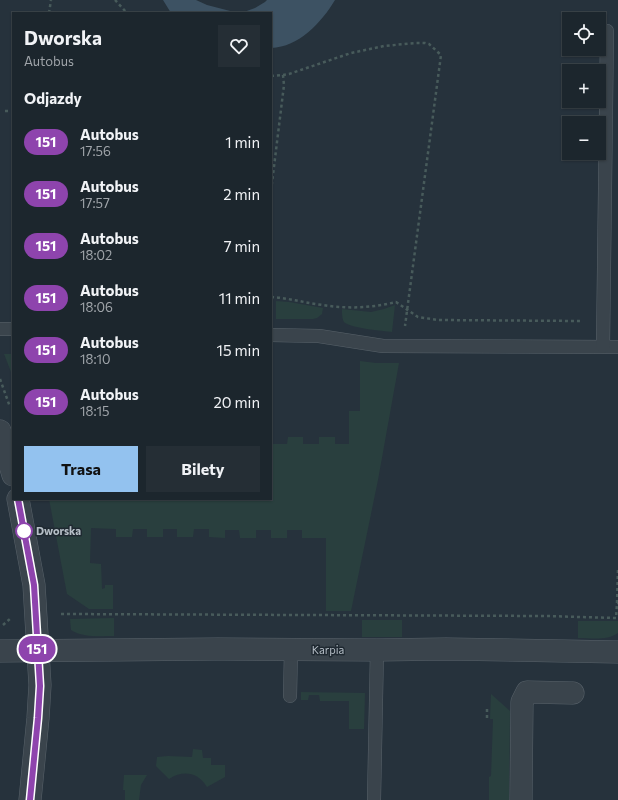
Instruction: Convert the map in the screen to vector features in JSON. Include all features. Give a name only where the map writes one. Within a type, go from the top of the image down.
[{"type":"street","points":[[0,431],[12,472]]},
{"type":"street","points":[[18,500],[34,585],[40,686],[30,800]]},
{"type":"street","name":"Karpia","points":[[0,651],[446,649],[618,652]]},
{"type":"street","points":[[521,800],[522,702],[527,692],[573,694]]},
{"type":"lane","points":[[603,346],[607,31]]},
{"type":"lane","points":[[0,329],[12,329]]},
{"type":"lane","points":[[272,335],[320,336],[383,346],[618,347]]},
{"type":"lane","points":[[290,696],[291,650]]},
{"type":"lane","points":[[374,800],[377,650]]},
{"type":"path","points":[[49,12],[50,0]]},
{"type":"path","points":[[115,0],[126,12]]},
{"type":"path","points":[[272,76],[283,76],[351,53],[384,46],[425,43],[441,55],[403,346]]},
{"type":"path","points":[[272,183],[284,85],[283,76]]},
{"type":"path","points":[[5,111],[12,111]]},
{"type":"path","points":[[272,297],[343,308],[370,307],[396,302],[418,317],[438,320],[584,321]]},
{"type":"path","points":[[0,379],[11,410]]},
{"type":"path","points":[[58,614],[156,613],[546,616],[616,618],[618,603],[618,569]]},
{"type":"path","points":[[487,709],[487,719]]},
{"type":"green space","points":[[276,301],[323,308],[322,314],[313,319],[276,319]]},
{"type":"green space","points":[[395,305],[392,332],[352,326],[344,322],[342,316],[342,309],[371,312]]},
{"type":"green space","points":[[4,354],[12,354],[12,374]]},
{"type":"green space","points":[[360,361],[399,363],[378,480],[351,611],[326,611],[326,538],[302,538],[302,530],[287,530],[287,538],[271,538],[271,530],[256,530],[256,538],[240,538],[239,530],[225,530],[225,538],[209,537],[209,529],[194,529],[193,537],[177,537],[177,529],[163,529],[163,537],[147,537],[147,529],[133,529],[132,537],[116,537],[116,529],[91,528],[90,563],[101,564],[102,589],[105,588],[105,585],[113,585],[113,609],[89,609],[67,594],[49,500],[272,500],[272,444],[287,444],[288,437],[303,437],[303,444],[319,444],[319,437],[335,437],[335,444],[349,444],[349,411],[360,411]]},
{"type":"green space","points":[[114,618],[114,636],[86,635],[76,633],[71,630],[70,619]]},
{"type":"green space","points":[[362,620],[402,620],[402,637],[362,637]]},
{"type":"green space","points":[[578,621],[618,621],[618,633],[614,636],[604,638],[578,638]]},
{"type":"green space","points":[[301,692],[365,693],[364,729],[349,729],[349,701],[320,701],[319,695],[309,695],[308,700],[301,700]]},
{"type":"green space","points":[[491,694],[510,711],[509,800],[489,800],[493,719],[490,719]]},
{"type":"green space","points":[[193,749],[202,750],[203,758],[211,758],[211,765],[225,765],[225,777],[207,787],[199,778],[190,774],[180,774],[169,779],[156,766],[157,757],[192,757]]},
{"type":"green space","points":[[124,775],[147,775],[141,785],[139,800],[125,800],[125,790],[123,790]]},
{"type":"water","points":[[163,0],[196,0],[207,5],[234,12],[170,12]]},
{"type":"water","points":[[267,0],[335,0],[323,17],[308,32],[291,43],[281,47],[272,48],[272,12],[244,12],[255,8]]},
{"type":"bus line","name":"151","points":[[18,500],[34,585],[40,686],[30,800]]},
{"type":"place","name":"Dworska","points":[[24,531]]}]
